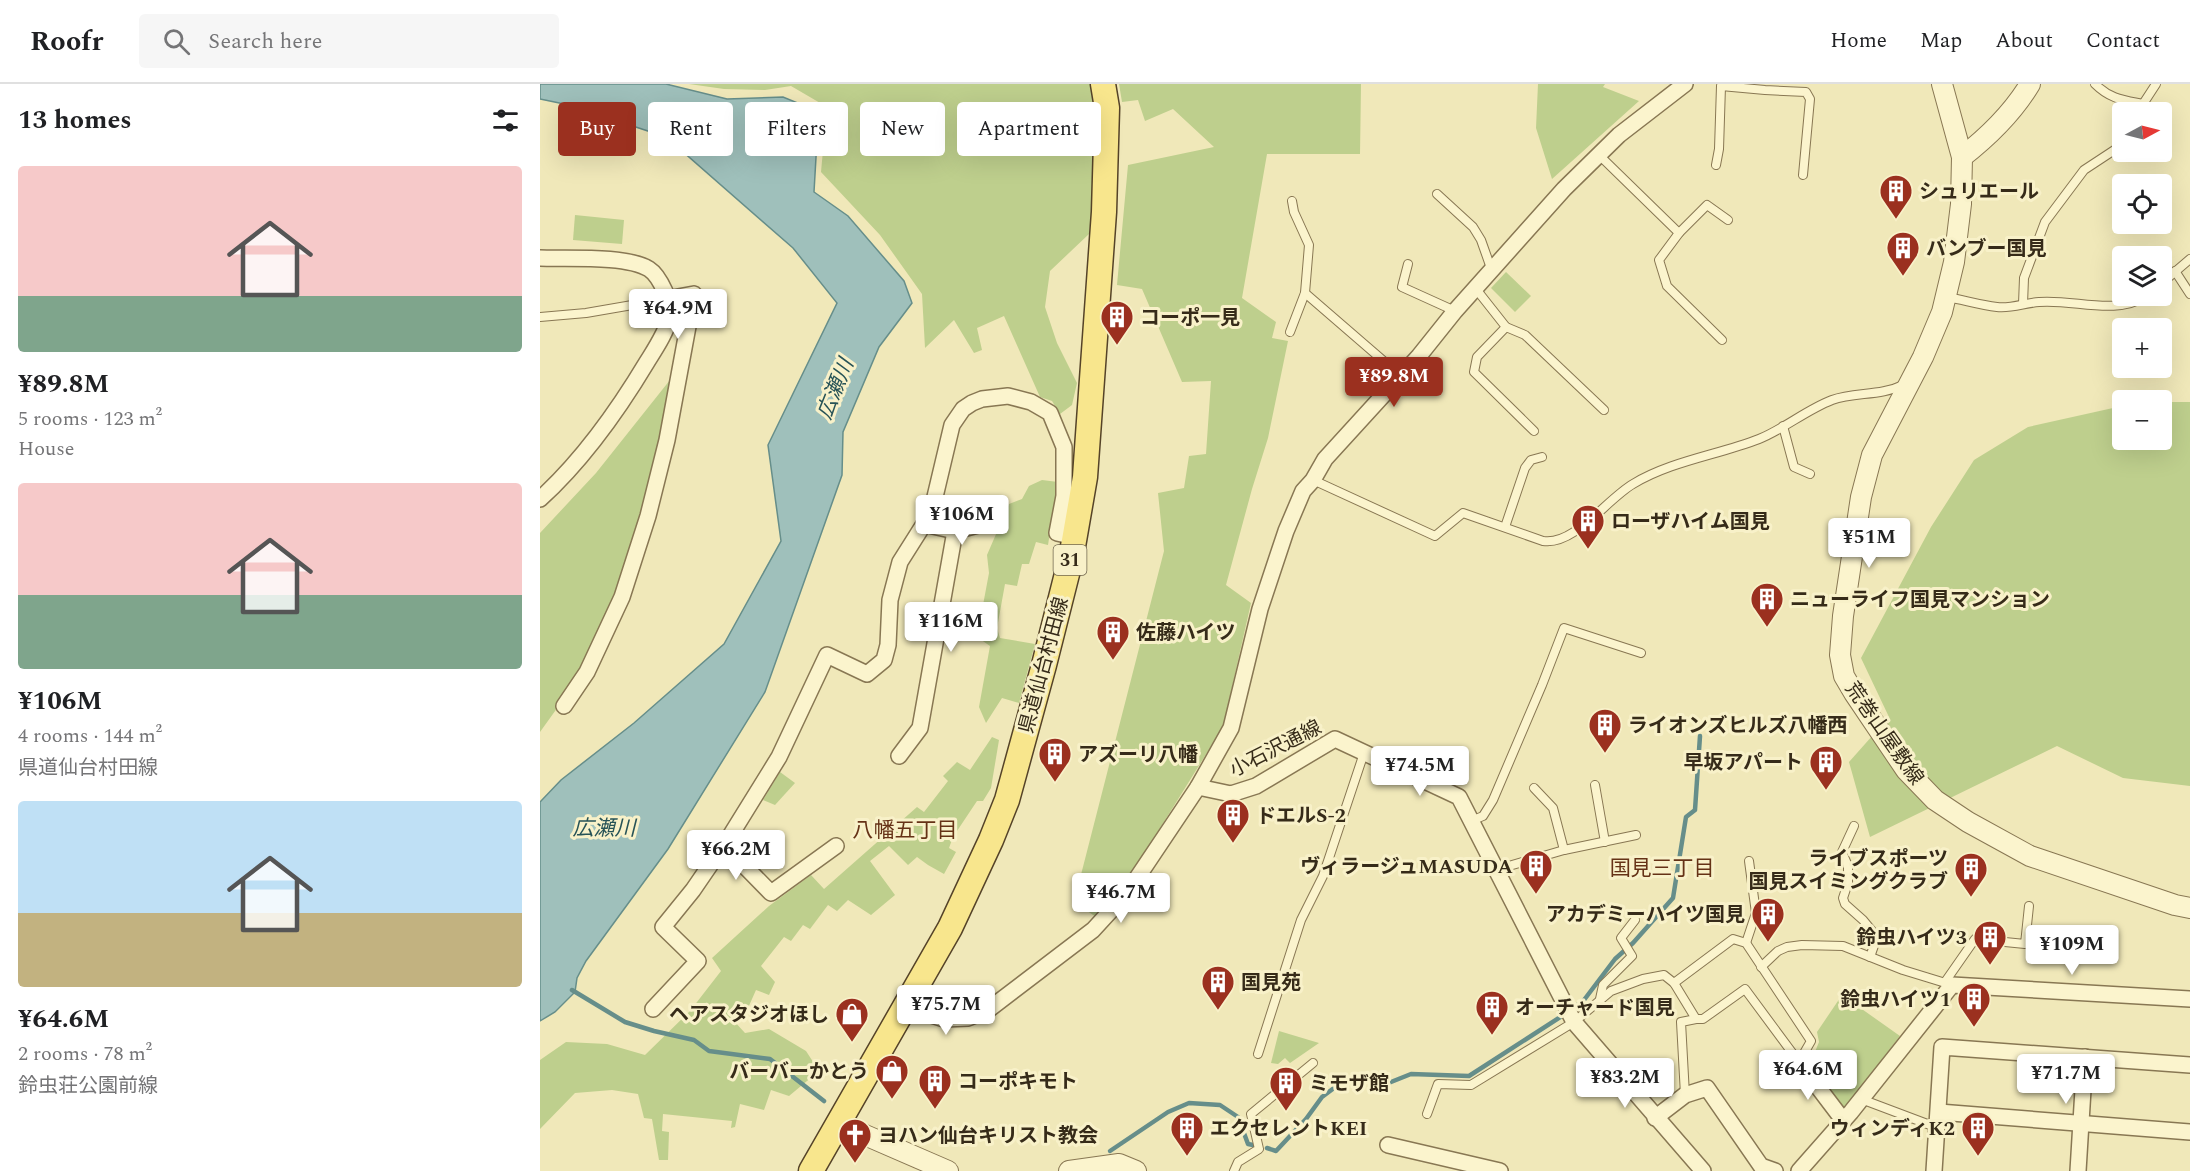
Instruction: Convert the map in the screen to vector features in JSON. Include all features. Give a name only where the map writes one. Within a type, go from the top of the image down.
[{"type":"main road","name":"県道仙台村田線","points":[[906,1006],[950,928],[1007,800],[1044,665],[1075,537],[1085,477],[1104,212],[1107,108],[1103,84]]},
{"type":"main road","name":"31","points":[[811,1171],[906,1006]]},
{"type":"street","points":[[906,1006],[944,1019],[968,1018],[988,1010],[1093,930],[1114,908],[1138,879],[1198,787],[1231,728],[1268,587],[1286,531],[1303,491],[1313,480],[1325,459],[1401,376],[1455,311],[1564,189],[1619,135],[1685,84]]},
{"type":"street","name":"荒巻山屋敷線","points":[[1942,84],[1962,157],[1961,204],[1954,262],[1942,312],[1927,348],[1872,456],[1861,497],[1843,616],[1840,655],[1844,676],[1906,770],[1935,800],[1968,822],[2030,856],[2190,908]]},
{"type":"street","points":[[1962,157],[1988,136],[2018,104],[2030,84]]},
{"type":"street","points":[[540,258],[628,261],[650,269],[663,288],[671,316],[658,344],[634,384],[596,438],[560,481],[540,499]]},
{"type":"street","points":[[564,706],[587,672],[622,597],[648,516],[667,440],[694,294],[667,299]]},
{"type":"street","points":[[653,1009],[698,961],[663,927],[693,890],[724,845],[779,757],[826,656],[867,674],[884,660],[888,645],[890,600],[900,562],[924,524],[934,501],[951,425],[956,416],[972,403],[1008,396],[1031,402],[1050,413],[1064,447],[1064,496],[1057,533],[1075,537]]},
{"type":"street","points":[[924,524],[955,531],[997,520]]},
{"type":"street","points":[[899,756],[920,728],[955,531]]},
{"type":"street","name":"小石沢通線","points":[[1198,787],[1231,794],[1256,786],[1335,739],[1459,797],[1574,1022]]},
{"type":"street","points":[[724,845],[771,893],[836,846]]},
{"type":"street","points":[[1799,1171],[1861,1099],[1948,984],[2190,999]]},
{"type":"street","points":[[1574,1022],[1703,1171]]},
{"type":"street","points":[[1934,1171],[1942,1047],[2190,1065]]},
{"type":"street","points":[[2078,1171],[2085,1056]]},
{"type":"street","points":[[1799,1062],[1843,1120]]},
{"type":"street","points":[[1655,1118],[1685,1095],[1707,1088],[1761,1166],[1775,1171]]},
{"type":"street","points":[[1938,1120],[2081,1123],[2190,1132]]},
{"type":"street","points":[[840,1121],[865,1135],[948,1171]]},
{"type":"street","points":[[1388,1145],[1500,1171]]},
{"type":"street","points":[[1069,1171],[1119,1164],[1136,1171]]},
{"type":"lane","points":[[2095,84],[2106,94],[2126,102]]},
{"type":"lane","points":[[2146,102],[2156,84]]},
{"type":"lane","points":[[1716,165],[1719,149],[1719,85],[1806,92],[1810,99],[1803,175]]},
{"type":"lane","points":[[2024,304],[2024,278],[2045,222],[2084,170],[2112,152]]},
{"type":"lane","points":[[1599,155],[1679,234]]},
{"type":"lane","points":[[1437,194],[1473,227],[1481,240],[1492,271]]},
{"type":"lane","points":[[1290,332],[1305,293],[1309,245],[1294,212],[1292,201]]},
{"type":"lane","points":[[1722,340],[1667,286],[1659,260],[1679,234],[1707,205],[1728,220]]},
{"type":"lane","points":[[2172,274],[2190,259]]},
{"type":"lane","points":[[1407,264],[1402,287],[1455,311]]},
{"type":"lane","points":[[2175,271],[2190,294]]},
{"type":"lane","points":[[1476,289],[1506,327],[1525,335],[1604,410]]},
{"type":"lane","points":[[1305,293],[1401,376]]},
{"type":"lane","points":[[1946,296],[1999,308],[2068,301],[2118,306]]},
{"type":"lane","points":[[540,317],[586,313],[667,299]]},
{"type":"lane","points":[[1506,327],[1477,357],[1474,372],[1534,431]]},
{"type":"lane","points":[[1313,480],[1435,536],[1463,513],[1553,543],[1573,532],[1632,484],[1683,463],[1760,439],[1832,400],[1893,390],[1910,382]]},
{"type":"lane","points":[[1783,426],[1794,467],[1810,474]]},
{"type":"lane","points":[[1505,527],[1525,468],[1531,460],[1542,457]]},
{"type":"lane","points":[[1470,821],[1483,816],[1492,800],[1564,628],[1641,653]]},
{"type":"lane","points":[[1258,1054],[1301,920],[1323,876],[1364,753]]},
{"type":"lane","points":[[1595,785],[1605,842]]},
{"type":"lane","points":[[1534,788],[1553,808],[1564,850]]},
{"type":"lane","points":[[1854,826],[1842,852],[1848,866],[1848,883],[1843,898],[1845,904],[1863,920],[1876,937],[1870,957]]},
{"type":"lane","points":[[1495,870],[1564,850],[1636,835]]},
{"type":"lane","points":[[1746,943],[1756,913],[1749,861]]},
{"type":"lane","points":[[1761,967],[1778,951],[1787,947],[1843,946],[1934,981],[1948,984],[1975,939],[2025,944],[2029,906]]},
{"type":"lane","points":[[1599,1000],[1603,985],[1632,956],[1621,938],[1635,920]]},
{"type":"lane","points":[[1674,983],[1733,939],[1746,943],[1811,1041],[1799,1062],[1745,989],[1703,1018],[1680,1022],[1685,1095]]},
{"type":"lane","points":[[1427,1114],[1438,1084],[1471,1085],[1574,1022],[1611,991],[1643,979],[1664,975],[1674,983],[1696,1019]]},
{"type":"lane","points":[[1234,1171],[1238,1162],[1259,1149],[1251,1114],[1313,1063]]},
{"type":"lane","points":[[1861,1099],[1938,1120]]},
{"type":"green space","points":[[689,84],[1093,84],[1095,102],[957,102],[957,156],[1098,156],[1089,234],[1050,271],[1045,307],[1057,343],[1077,383],[1072,405],[1060,414],[1052,401],[1040,397],[1004,316],[977,328],[982,350],[974,353],[954,320],[925,348],[922,294],[880,235],[821,172],[822,156],[848,156],[848,102],[818,102],[791,86],[765,90],[724,89]]},
{"type":"green space","points":[[1119,84],[1361,84],[1360,154],[1267,154],[1242,298],[1276,322],[1272,338],[1288,341],[1268,438],[1226,585],[1251,603],[1223,727],[1134,870],[1096,917],[1074,902],[1164,551],[1158,493],[1184,488],[1189,456],[1206,454],[1211,381],[1182,382],[1142,289],[1117,285],[1128,165],[1214,147],[1173,109],[1145,121],[1138,100],[1122,102]]},
{"type":"green space","points":[[1538,84],[1605,84],[1603,87],[1639,101],[1552,179],[1536,128]]},
{"type":"green space","points":[[575,215],[624,220],[622,244],[573,240]]},
{"type":"green space","points":[[1506,272],[1531,296],[1515,312],[1491,288]]},
{"type":"green space","points":[[670,380],[647,507],[599,640],[568,693],[540,732],[540,533],[596,473]]},
{"type":"green space","points":[[2172,402],[2190,402],[2190,786],[2123,778],[2057,746],[1870,837],[1849,762],[1889,717],[1861,658],[1931,527],[1974,460],[2028,427],[2112,408],[2112,450],[2172,450]]},
{"type":"green space","points":[[1042,480],[1058,482],[1048,545],[1036,542],[1029,564],[1022,564],[1017,586],[1005,584],[997,628],[1000,638],[1035,644],[1019,703],[1002,698],[986,723],[979,707],[990,646],[977,637],[989,573],[987,555],[1009,504],[1022,499],[1029,486]]},
{"type":"green space","points":[[992,737],[999,740],[991,788],[983,801],[977,801],[953,837],[949,848],[956,852],[944,874],[917,857],[908,865],[889,846],[870,861],[895,895],[871,915],[848,900],[837,911],[828,905],[810,929],[803,925],[791,941],[784,937],[761,966],[775,982],[769,995],[756,990],[748,1008],[740,1005],[734,1021],[745,1033],[769,1029],[806,1051],[819,1071],[789,1096],[771,1090],[764,1110],[740,1104],[735,1127],[731,1128],[732,1121],[663,1114],[662,1131],[669,1132],[668,1160],[659,1160],[652,1119],[644,1118],[638,1094],[612,1090],[575,1093],[540,1129],[540,1060],[566,1042],[607,1044],[645,1055],[690,1011],[721,971],[712,958],[769,906],[811,875],[824,889],[917,807],[924,812],[948,781],[943,776],[957,762],[970,770]]},
{"type":"green space","points":[[780,772],[795,783],[775,805],[763,800]]},
{"type":"green space","points":[[1842,995],[1900,1036],[1844,1109],[1808,1069],[1819,1042],[1817,1032]]},
{"type":"green space","points":[[1279,1031],[1319,1043],[1290,1063],[1285,1058],[1278,1064],[1271,1063]]},
{"type":"water","name":"広瀬川","points":[[540,84],[666,84],[727,99],[783,97],[795,102],[745,102],[745,156],[816,156],[814,192],[848,216],[904,281],[912,303],[879,347],[843,432],[842,475],[765,692],[668,849],[586,961],[577,978],[575,992],[555,1012],[540,1021],[540,802],[561,780],[634,723],[724,644],[781,541],[768,445],[837,303],[793,248],[688,156],[733,156],[733,102],[648,102],[648,131],[636,127],[636,102],[558,103],[540,99]]},
{"type":"waterway","points":[[1572,1009],[1584,1000],[1615,959],[1633,943],[1673,898],[1686,817],[1695,810],[1700,736]]},
{"type":"waterway","points":[[572,990],[625,1022],[694,1040],[709,1051],[770,1059],[824,1101]]},
{"type":"waterway","points":[[1267,1148],[1276,1151],[1306,1119],[1322,1097],[1342,1082],[1358,1078],[1386,1084],[1411,1074],[1469,1076],[1565,1014]]},
{"type":"waterway","points":[[1110,1151],[1168,1112],[1189,1103],[1220,1105],[1238,1117],[1248,1144],[1253,1145]]},
{"type":"place","name":"シュリエール","points":[[1896,220]]},
{"type":"place","name":"バンブー国見","points":[[1903,277]]},
{"type":"place","name":"コーポ一見","points":[[1117,346]]},
{"type":"place","name":"ローザハイム国見","points":[[1588,550]]},
{"type":"place","name":"ニューライフ国見マンション","points":[[1767,628]]},
{"type":"place","name":"佐藤ハイツ","points":[[1113,661]]},
{"type":"place","name":"ライオンズヒルズ八幡西","points":[[1605,754]]},
{"type":"place","name":"アズーリ八幡","points":[[1055,783]]},
{"type":"place","name":"早坂アパート","points":[[1826,791]]},
{"type":"place","name":"ドエルS-2","points":[[1233,844]]},
{"type":"place","name":"ヴィラージュMASUDA","points":[[1536,895]]},
{"type":"place","name":"ライブスポーツ 国見スイミングクラブ","points":[[1971,898]]},
{"type":"place","name":"アカデミーハイツ国見","points":[[1768,943]]},
{"type":"place","name":"鈴虫ハイツ3","points":[[1990,966]]},
{"type":"place","name":"国見苑","points":[[1218,1011]]},
{"type":"place","name":"鈴虫ハイツ1","points":[[1974,1028]]},
{"type":"place","name":"オーチャード国見","points":[[1492,1036]]},
{"type":"place","name":"ヘアスタジオほし","points":[[852,1043]]},
{"type":"place","name":"バーバーかとう","points":[[892,1100]]},
{"type":"place","name":"コーポキモト","points":[[935,1110]]},
{"type":"place","name":"ミモザ館","points":[[1286,1112]]},
{"type":"place","name":"エクセレントKEI","points":[[1187,1157]]},
{"type":"place","name":"ウィンディK2","points":[[1978,1157]]},
{"type":"place","name":"ヨハン仙台キリスト教会","points":[[855,1164]]},
{"type":"district","name":"八幡五丁目","points":[[905,830]]},
{"type":"district","name":"国見三丁目","points":[[1662,868]]}]
